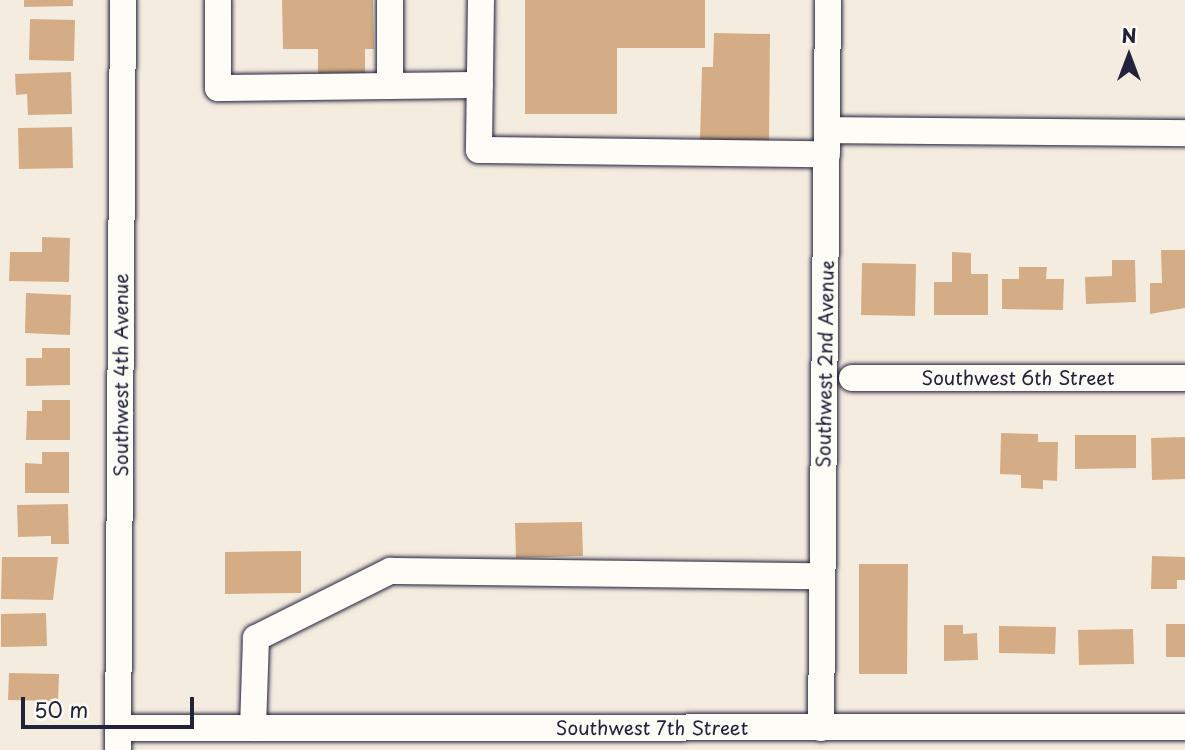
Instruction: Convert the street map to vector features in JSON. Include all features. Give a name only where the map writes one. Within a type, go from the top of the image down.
[{"type":"street","name":"Southwest 4th Avenue","points":[[118,739],[123,0]]},
{"type":"street","points":[[218,0],[218,88],[480,86]]},
{"type":"street","points":[[390,0],[390,86]]},
{"type":"street","points":[[481,0],[479,150],[1185,133]]},
{"type":"street","name":"Southwest 2nd Avenue","points":[[821,728],[828,0]]},
{"type":"street","name":"Southwest 6th Street","points":[[852,378],[1185,378]]},
{"type":"street","points":[[253,728],[256,638],[390,570],[822,576]]},
{"type":"street","name":"Southwest 7th Street","points":[[118,739],[253,728],[1185,727]]},
{"type":"building","points":[[24,0],[73,0],[73,6],[24,7]]},
{"type":"building","points":[[282,0],[373,0],[374,49],[365,49],[365,74],[318,74],[318,49],[283,49]]},
{"type":"building","points":[[525,0],[705,0],[705,48],[617,48],[617,114],[525,114]]},
{"type":"building","points":[[30,19],[75,20],[74,61],[29,60]]},
{"type":"building","points":[[714,33],[770,34],[769,141],[700,140],[702,67],[713,67]]},
{"type":"building","points":[[71,72],[72,114],[28,115],[27,94],[16,95],[15,74]]},
{"type":"building","points":[[72,127],[73,168],[19,169],[18,128]]},
{"type":"building","points":[[42,237],[70,238],[69,282],[9,281],[10,252],[42,252]]},
{"type":"building","points":[[1161,250],[1185,250],[1185,308],[1150,314],[1150,283],[1162,283]]},
{"type":"building","points":[[952,252],[971,253],[971,274],[988,274],[988,315],[934,315],[934,282],[952,282]]},
{"type":"building","points":[[1112,260],[1135,260],[1136,302],[1086,304],[1085,277],[1112,276]]},
{"type":"building","points":[[862,263],[916,264],[915,316],[861,315]]},
{"type":"building","points":[[1019,267],[1047,267],[1046,279],[1064,279],[1063,310],[1002,309],[1002,279],[1019,279]]},
{"type":"building","points":[[26,293],[71,295],[70,335],[25,333]]},
{"type":"building","points":[[42,348],[70,348],[70,385],[26,386],[26,358],[42,358]]},
{"type":"building","points":[[42,400],[70,400],[70,440],[26,440],[27,411],[42,411]]},
{"type":"building","points":[[1001,433],[1038,434],[1038,442],[1058,442],[1057,481],[1043,480],[1043,489],[1021,488],[1021,475],[1000,474]]},
{"type":"building","points":[[1075,435],[1136,435],[1136,468],[1075,469]]},
{"type":"building","points":[[1185,437],[1185,479],[1152,480],[1151,438]]},
{"type":"building","points":[[42,452],[69,452],[69,493],[25,493],[25,463],[42,464]]},
{"type":"building","points":[[68,504],[69,544],[51,544],[51,536],[18,537],[17,505]]},
{"type":"building","points":[[582,522],[583,556],[516,558],[515,523]]},
{"type":"building","points":[[301,551],[301,593],[225,594],[225,552]]},
{"type":"building","points":[[1152,556],[1185,557],[1185,580],[1177,580],[1177,589],[1151,589]]},
{"type":"building","points":[[2,557],[58,557],[53,600],[1,599]]},
{"type":"building","points":[[859,564],[908,564],[907,674],[859,674]]},
{"type":"building","points":[[46,613],[47,646],[1,647],[1,614]]},
{"type":"building","points":[[1166,624],[1185,624],[1185,657],[1166,657]]},
{"type":"building","points":[[944,625],[963,625],[963,634],[977,633],[978,660],[944,661]]},
{"type":"building","points":[[999,626],[1056,627],[1055,654],[999,653]]},
{"type":"building","points":[[1133,629],[1134,664],[1079,665],[1078,630]]},
{"type":"building","points":[[9,673],[59,674],[58,701],[8,700]]}]
